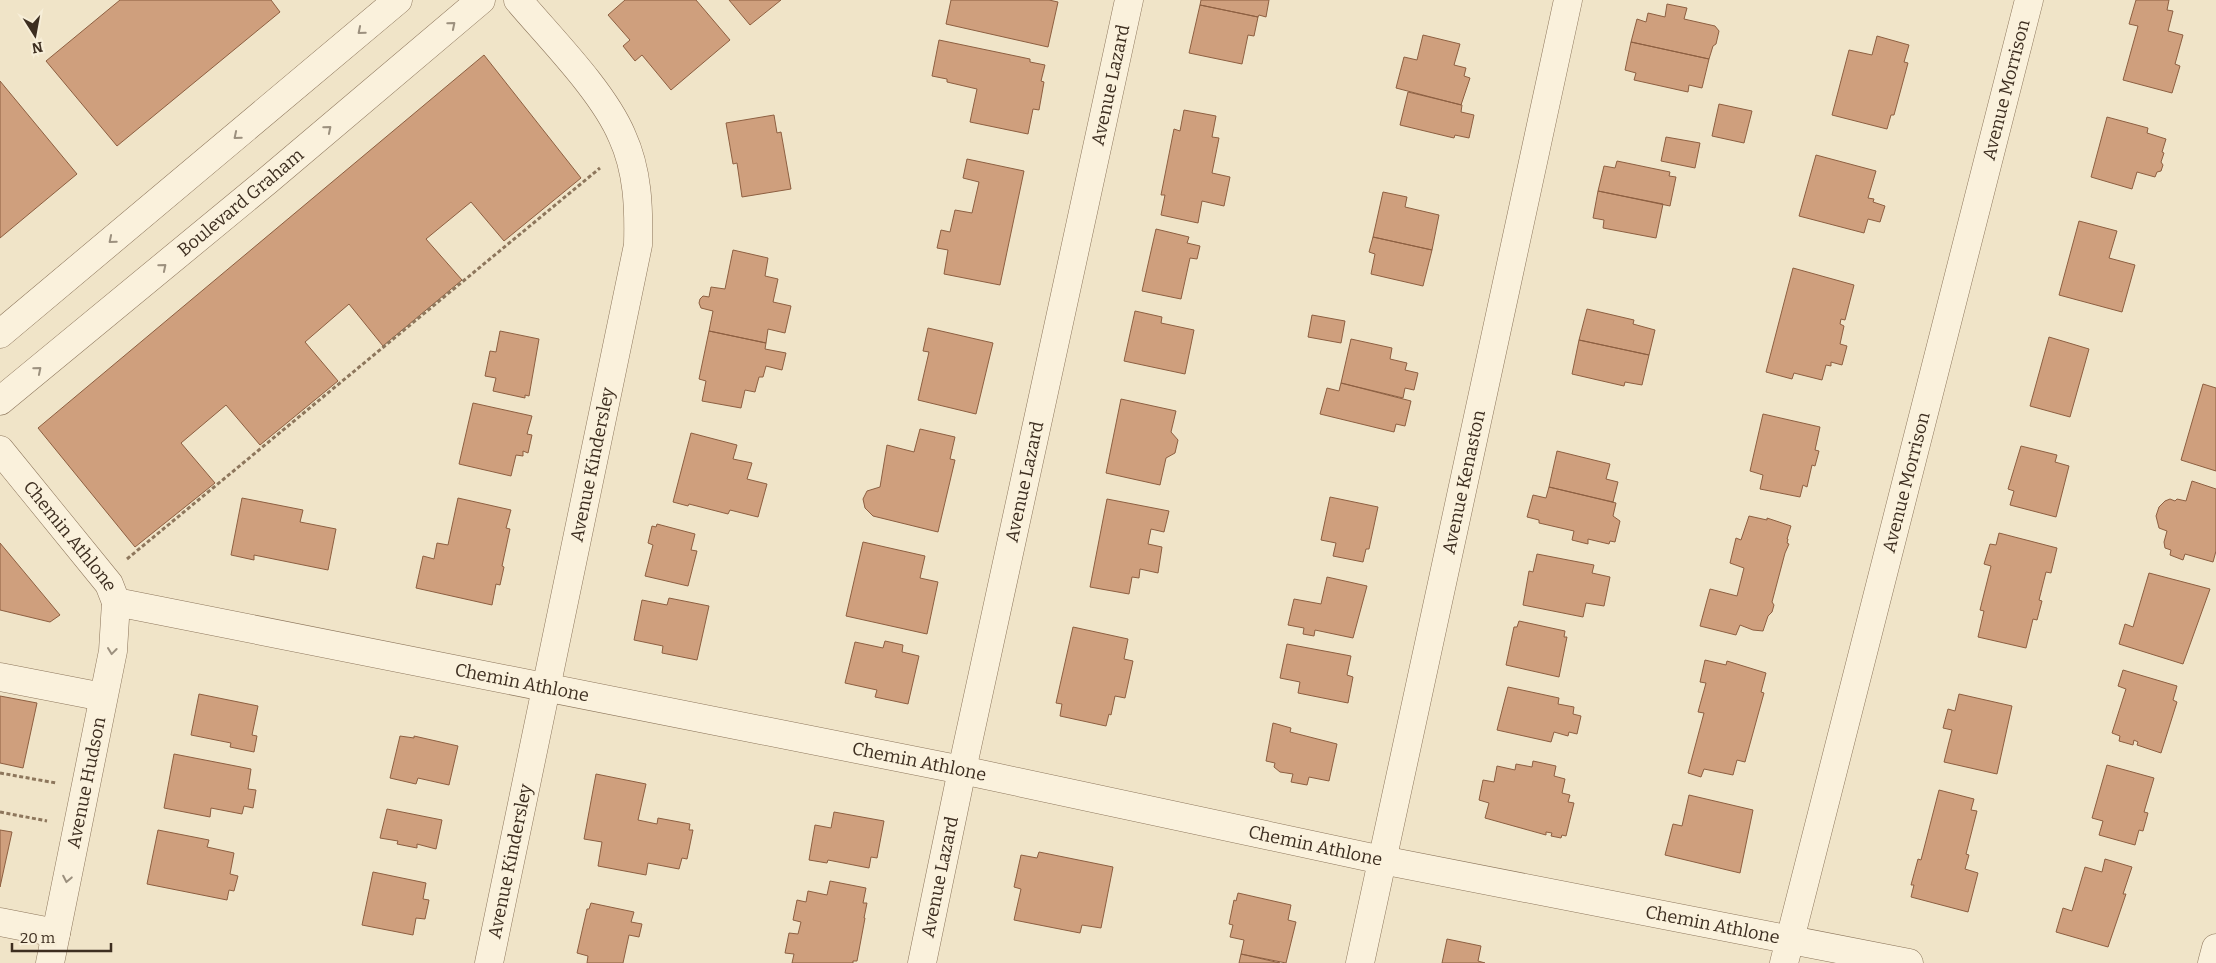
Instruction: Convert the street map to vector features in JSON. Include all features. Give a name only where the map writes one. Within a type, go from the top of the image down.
[{"type":"street","points":[[0,334],[398,0]]},
{"type":"street","name":"Boulevard Graham","points":[[0,402],[267,181],[481,0]]},
{"type":"street","name":"Avenue Kindersley","points":[[489,963],[638,245],[639,217],[634,174],[622,136],[614,119],[590,86],[518,0]]},
{"type":"street","name":"Avenue Lazard","points":[[922,963],[1129,0]]},
{"type":"street","name":"Avenue Kenaston","points":[[1360,963],[1568,0]]},
{"type":"street","name":"Avenue Morrison","points":[[1787,951],[2029,0]]},
{"type":"street","name":"Chemin Athlone","points":[[0,450],[109,584],[116,602],[962,770],[1382,860],[1787,951],[1909,963]]},
{"type":"street","name":"Avenue Hudson","points":[[50,963],[113,651],[116,602]]},
{"type":"street","points":[[0,677],[103,697]]},
{"type":"street","points":[[0,922],[56,933]]},
{"type":"street","points":[[2212,963],[2216,948]]},
{"type":"path","points":[[127,560],[604,166]]},
{"type":"path","points":[[0,773],[64,785]]},
{"type":"path","points":[[0,812],[48,822]]},
{"type":"building","points":[[120,0],[271,0],[280,12],[117,146],[46,61]]},
{"type":"building","points":[[625,0],[696,0],[730,40],[671,90],[642,55],[635,61],[623,46],[630,40],[608,15]]},
{"type":"building","points":[[729,0],[781,0],[750,25]]},
{"type":"building","points":[[951,0],[1049,0],[1058,2],[1048,47],[946,24]]},
{"type":"building","points":[[1201,0],[1269,0],[1266,17],[1259,15],[1258,17],[1200,5]]},
{"type":"building","points":[[2136,0],[2169,0],[2167,10],[2173,11],[2168,31],[2183,35],[2175,64],[2180,66],[2172,93],[2123,80],[2138,26],[2129,24]]},
{"type":"building","points":[[1667,4],[1687,8],[1684,19],[1715,26],[1719,31],[1716,44],[1713,46],[1709,59],[1631,42],[1637,19],[1646,22],[1648,13],[1665,17]]},
{"type":"building","points":[[1200,5],[1258,17],[1254,36],[1248,35],[1242,64],[1189,53]]},
{"type":"building","points":[[1423,35],[1460,44],[1454,65],[1466,68],[1464,76],[1470,78],[1461,105],[1396,88],[1404,57],[1417,60]]},
{"type":"building","points":[[1877,36],[1909,45],[1904,62],[1908,63],[1894,115],[1891,115],[1887,129],[1832,115],[1849,50],[1872,55]]},
{"type":"building","points":[[939,40],[1030,59],[1030,62],[1045,65],[1041,81],[1044,82],[1039,110],[1033,109],[1028,134],[970,122],[977,89],[947,82],[947,79],[932,76]]},
{"type":"building","points":[[1631,42],[1709,59],[1702,88],[1689,85],[1688,92],[1634,80],[1636,73],[1625,70]]},
{"type":"building","points":[[484,55],[581,178],[504,241],[471,202],[426,239],[462,280],[383,346],[349,304],[305,342],[338,381],[260,445],[226,405],[181,443],[215,483],[135,547],[38,428]]},
{"type":"building","points":[[0,81],[77,174],[0,238]]},
{"type":"building","points":[[1408,92],[1462,105],[1461,112],[1474,115],[1469,138],[1455,135],[1454,138],[1400,125]]},
{"type":"building","points":[[1719,104],[1752,111],[1744,143],[1712,136]]},
{"type":"building","points":[[1184,110],[1216,116],[1212,137],[1219,138],[1212,173],[1230,177],[1224,206],[1202,201],[1198,223],[1161,215],[1165,195],[1161,195],[1174,129],[1180,131]]},
{"type":"building","points":[[774,115],[777,133],[781,132],[791,189],[742,197],[737,163],[733,164],[726,123]]},
{"type":"building","points":[[2107,117],[2148,128],[2147,133],[2166,139],[2162,152],[2164,153],[2161,162],[2163,165],[2161,171],[2157,172],[2155,177],[2137,172],[2132,189],[2091,177]]},
{"type":"building","points":[[1666,137],[1700,143],[1695,168],[1661,161]]},
{"type":"building","points":[[1816,155],[1876,171],[1868,198],[1874,199],[1873,202],[1885,206],[1880,222],[1868,219],[1864,233],[1799,216]]},
{"type":"building","points":[[967,159],[1024,171],[1000,285],[944,274],[948,250],[937,248],[941,230],[950,232],[955,210],[972,213],[979,182],[963,178]]},
{"type":"building","points":[[1617,161],[1670,172],[1669,176],[1676,177],[1670,206],[1598,191],[1604,166],[1615,168]]},
{"type":"building","points":[[1598,191],[1663,204],[1656,238],[1603,228],[1604,220],[1593,218]]},
{"type":"building","points":[[1383,192],[1407,197],[1405,207],[1439,215],[1432,250],[1373,237]]},
{"type":"building","points":[[2079,221],[2117,231],[2109,258],[2135,265],[2122,312],[2059,295]]},
{"type":"building","points":[[1156,229],[1189,237],[1187,243],[1200,246],[1197,259],[1190,258],[1181,299],[1142,291]]},
{"type":"building","points":[[1373,237],[1432,250],[1423,286],[1371,274],[1375,254],[1369,252]]},
{"type":"building","points":[[733,250],[768,258],[765,276],[778,279],[773,302],[791,306],[785,333],[768,329],[766,343],[709,331],[713,311],[701,308],[699,303],[703,296],[709,297],[711,287],[725,289]]},
{"type":"building","points":[[1793,268],[1854,285],[1845,320],[1841,319],[1840,324],[1844,326],[1840,344],[1847,346],[1842,365],[1831,362],[1831,366],[1826,365],[1822,380],[1794,373],[1792,379],[1766,372]]},
{"type":"building","points":[[1587,309],[1634,320],[1633,324],[1655,330],[1649,355],[1579,340]]},
{"type":"building","points":[[1135,311],[1162,317],[1161,323],[1194,330],[1185,374],[1124,361]]},
{"type":"building","points":[[1312,315],[1345,321],[1341,343],[1308,337]]},
{"type":"building","points":[[928,328],[993,343],[976,414],[918,400],[929,352],[923,351]]},
{"type":"building","points":[[500,331],[539,339],[529,396],[525,395],[525,398],[493,391],[496,378],[485,376],[490,351],[496,352]]},
{"type":"building","points":[[709,331],[766,343],[765,349],[786,353],[782,370],[766,366],[763,377],[759,377],[755,392],[745,390],[741,408],[702,401],[706,381],[699,379]]},
{"type":"building","points":[[2049,337],[2089,349],[2070,417],[2030,406]]},
{"type":"building","points":[[1351,339],[1392,348],[1390,359],[1407,363],[1405,370],[1418,373],[1414,390],[1405,388],[1403,398],[1341,383]]},
{"type":"building","points":[[1579,340],[1649,355],[1642,385],[1625,382],[1624,386],[1572,374]]},
{"type":"building","points":[[1341,383],[1411,401],[1405,426],[1396,424],[1394,432],[1320,414],[1327,388],[1339,391]]},
{"type":"building","points":[[2203,384],[2216,388],[2216,471],[2181,460]]},
{"type":"building","points":[[1121,399],[1176,411],[1171,432],[1178,440],[1175,453],[1166,458],[1160,485],[1106,473]]},
{"type":"building","points":[[473,403],[532,416],[527,434],[532,435],[528,453],[523,451],[523,456],[516,455],[511,476],[459,464]]},
{"type":"building","points":[[1763,414],[1820,427],[1815,450],[1819,451],[1815,466],[1812,465],[1807,487],[1803,485],[1800,497],[1760,489],[1763,475],[1750,471]]},
{"type":"building","points":[[920,429],[955,437],[950,459],[955,460],[938,532],[873,516],[865,508],[863,499],[867,491],[880,487],[887,445],[914,452]]},
{"type":"building","points":[[691,433],[737,445],[733,459],[752,463],[747,479],[767,484],[758,517],[730,510],[728,514],[673,502]]},
{"type":"building","points":[[2021,446],[2057,455],[2055,462],[2069,466],[2056,517],[2010,505],[2014,491],[2008,489]]},
{"type":"building","points":[[1557,451],[1610,464],[1606,479],[1618,482],[1613,502],[1549,487]]},
{"type":"building","points":[[2192,481],[2216,489],[2216,551],[2213,562],[2185,554],[2183,560],[2170,555],[2171,550],[2165,548],[2164,542],[2167,531],[2159,528],[2156,516],[2159,507],[2170,499],[2186,501]]},
{"type":"building","points":[[1549,487],[1616,503],[1613,516],[1620,521],[1615,542],[1610,541],[1609,544],[1588,539],[1588,544],[1572,540],[1574,531],[1539,523],[1539,520],[1527,517],[1533,495],[1546,498]]},
{"type":"building","points":[[1330,497],[1378,507],[1369,549],[1366,549],[1363,562],[1333,556],[1336,543],[1321,540]]},
{"type":"building","points":[[242,498],[303,510],[300,522],[336,529],[328,570],[254,555],[254,560],[231,555]]},
{"type":"building","points":[[458,498],[511,510],[506,528],[510,529],[502,566],[504,567],[500,585],[496,584],[492,605],[416,588],[423,556],[434,559],[437,543],[448,545]]},
{"type":"building","points":[[1107,499],[1169,511],[1164,532],[1151,529],[1148,544],[1162,547],[1158,573],[1140,569],[1139,578],[1132,577],[1129,594],[1090,587]]},
{"type":"building","points":[[1749,516],[1767,520],[1767,518],[1791,526],[1787,539],[1789,544],[1772,602],[1774,605],[1772,612],[1768,616],[1763,631],[1753,630],[1740,625],[1736,635],[1700,626],[1710,589],[1737,596],[1744,568],[1730,563],[1736,538],[1741,540]]},
{"type":"building","points":[[657,524],[695,534],[691,550],[697,551],[688,586],[645,576],[653,545],[648,543],[652,526],[656,527]]},
{"type":"building","points":[[1999,533],[2057,548],[2051,573],[2046,572],[2039,600],[2042,601],[2037,620],[2033,619],[2026,648],[1978,637],[1984,611],[1980,610],[1991,566],[1984,564],[1990,544],[1996,545]]},
{"type":"building","points":[[863,542],[925,556],[920,578],[938,582],[927,634],[846,616]]},
{"type":"building","points":[[0,543],[60,615],[50,622],[0,610]]},
{"type":"building","points":[[1537,554],[1594,565],[1592,573],[1610,577],[1604,606],[1586,603],[1583,617],[1523,605],[1529,571],[1533,572]]},
{"type":"building","points":[[2149,573],[2210,589],[2183,664],[2119,644],[2125,624],[2133,627]]},
{"type":"building","points":[[1327,577],[1367,586],[1353,638],[1315,630],[1314,636],[1303,634],[1304,628],[1288,625],[1294,599],[1321,604]]},
{"type":"building","points":[[669,598],[709,606],[697,660],[662,653],[663,646],[634,640],[642,600],[667,605]]},
{"type":"building","points":[[1519,621],[1565,631],[1564,637],[1567,637],[1559,677],[1506,665],[1514,627],[1517,627]]},
{"type":"building","points":[[1073,627],[1128,639],[1124,659],[1133,661],[1125,698],[1115,696],[1111,715],[1109,714],[1106,726],[1060,716],[1062,704],[1056,703]]},
{"type":"building","points":[[885,641],[903,645],[902,652],[919,656],[908,704],[875,697],[877,690],[845,683],[855,642],[883,648]]},
{"type":"building","points":[[1287,644],[1351,656],[1347,675],[1353,677],[1348,703],[1298,693],[1300,682],[1280,678]]},
{"type":"building","points":[[1705,660],[1726,665],[1727,661],[1766,673],[1761,692],[1764,693],[1745,762],[1737,760],[1733,775],[1704,769],[1701,777],[1688,773],[1704,713],[1698,712],[1706,683],[1700,682]]},
{"type":"building","points":[[2123,670],[2177,686],[2173,700],[2177,702],[2161,753],[2137,745],[2138,742],[2134,740],[2133,745],[2119,741],[2120,736],[2112,733],[2126,689],[2118,686]]},
{"type":"building","points":[[1508,687],[1559,698],[1558,704],[1574,707],[1573,714],[1581,716],[1577,734],[1569,732],[1568,736],[1554,732],[1551,742],[1497,730]]},
{"type":"building","points":[[199,694],[258,706],[252,735],[257,736],[254,752],[230,747],[231,743],[191,735]]},
{"type":"building","points":[[1959,694],[2012,706],[1997,774],[1944,762],[1952,730],[1943,728],[1948,709],[1955,711]]},
{"type":"building","points":[[0,696],[37,703],[23,768],[0,763]]},
{"type":"building","points":[[1273,723],[1291,728],[1290,732],[1337,744],[1329,781],[1309,777],[1307,785],[1291,782],[1293,774],[1280,772],[1274,767],[1275,763],[1266,761]]},
{"type":"building","points":[[400,736],[414,738],[414,736],[458,746],[449,785],[418,778],[416,784],[390,778]]},
{"type":"building","points":[[174,754],[251,769],[248,789],[256,790],[253,808],[244,806],[242,814],[211,808],[210,817],[164,808]]},
{"type":"building","points":[[1533,761],[1556,766],[1554,776],[1565,779],[1562,793],[1570,795],[1568,802],[1574,803],[1566,836],[1562,835],[1561,838],[1551,836],[1552,833],[1546,832],[1546,835],[1485,818],[1489,803],[1479,800],[1483,780],[1494,782],[1497,766],[1515,770],[1516,764],[1532,767]]},
{"type":"building","points":[[2107,765],[2154,778],[2144,812],[2148,813],[2143,831],[2139,830],[2135,845],[2099,835],[2103,821],[2092,818]]},
{"type":"building","points":[[596,774],[646,784],[638,820],[657,824],[658,818],[690,824],[689,830],[693,830],[687,859],[682,858],[679,869],[648,863],[646,875],[598,866],[602,842],[584,839]]},
{"type":"building","points":[[1939,790],[1974,799],[1971,810],[1977,811],[1966,854],[1969,855],[1965,869],[1978,873],[1968,912],[1911,897],[1914,885],[1911,885],[1918,859],[1921,860]]},
{"type":"building","points":[[1689,795],[1753,810],[1740,873],[1665,855],[1673,824],[1682,826]]},
{"type":"building","points":[[387,809],[442,820],[436,849],[417,844],[417,848],[397,844],[398,841],[380,838]]},
{"type":"building","points":[[834,812],[884,821],[877,858],[871,857],[869,868],[828,860],[827,863],[809,860],[815,825],[831,828]]},
{"type":"building","points":[[0,830],[12,832],[0,887]]},
{"type":"building","points":[[158,830],[209,840],[207,847],[234,853],[230,874],[238,876],[234,891],[229,890],[227,900],[147,884]]},
{"type":"building","points":[[1039,852],[1113,867],[1101,928],[1082,925],[1080,933],[1014,920],[1021,889],[1014,887],[1021,855],[1037,858]]},
{"type":"building","points":[[2105,859],[2132,867],[2123,894],[2126,894],[2108,947],[2056,932],[2063,908],[2072,911],[2085,867],[2102,872]]},
{"type":"building","points":[[373,872],[426,883],[423,899],[429,900],[425,919],[416,918],[413,935],[362,925]]},
{"type":"building","points":[[830,881],[866,888],[863,903],[867,903],[857,961],[853,961],[853,963],[792,963],[794,954],[785,953],[789,933],[798,934],[801,922],[793,920],[797,900],[806,902],[808,891],[827,895]]},
{"type":"building","points":[[1238,893],[1291,905],[1288,920],[1296,922],[1286,963],[1241,954],[1244,940],[1230,937],[1233,925],[1229,924],[1234,900],[1236,901]]},
{"type":"building","points":[[591,903],[634,912],[631,922],[642,924],[639,937],[629,935],[623,963],[587,963],[588,956],[577,953],[587,909],[589,909]]},
{"type":"building","points":[[1447,939],[1481,946],[1478,961],[1485,963],[1442,963]]},
{"type":"building","points":[[1241,954],[1280,963],[1239,963]]}]
